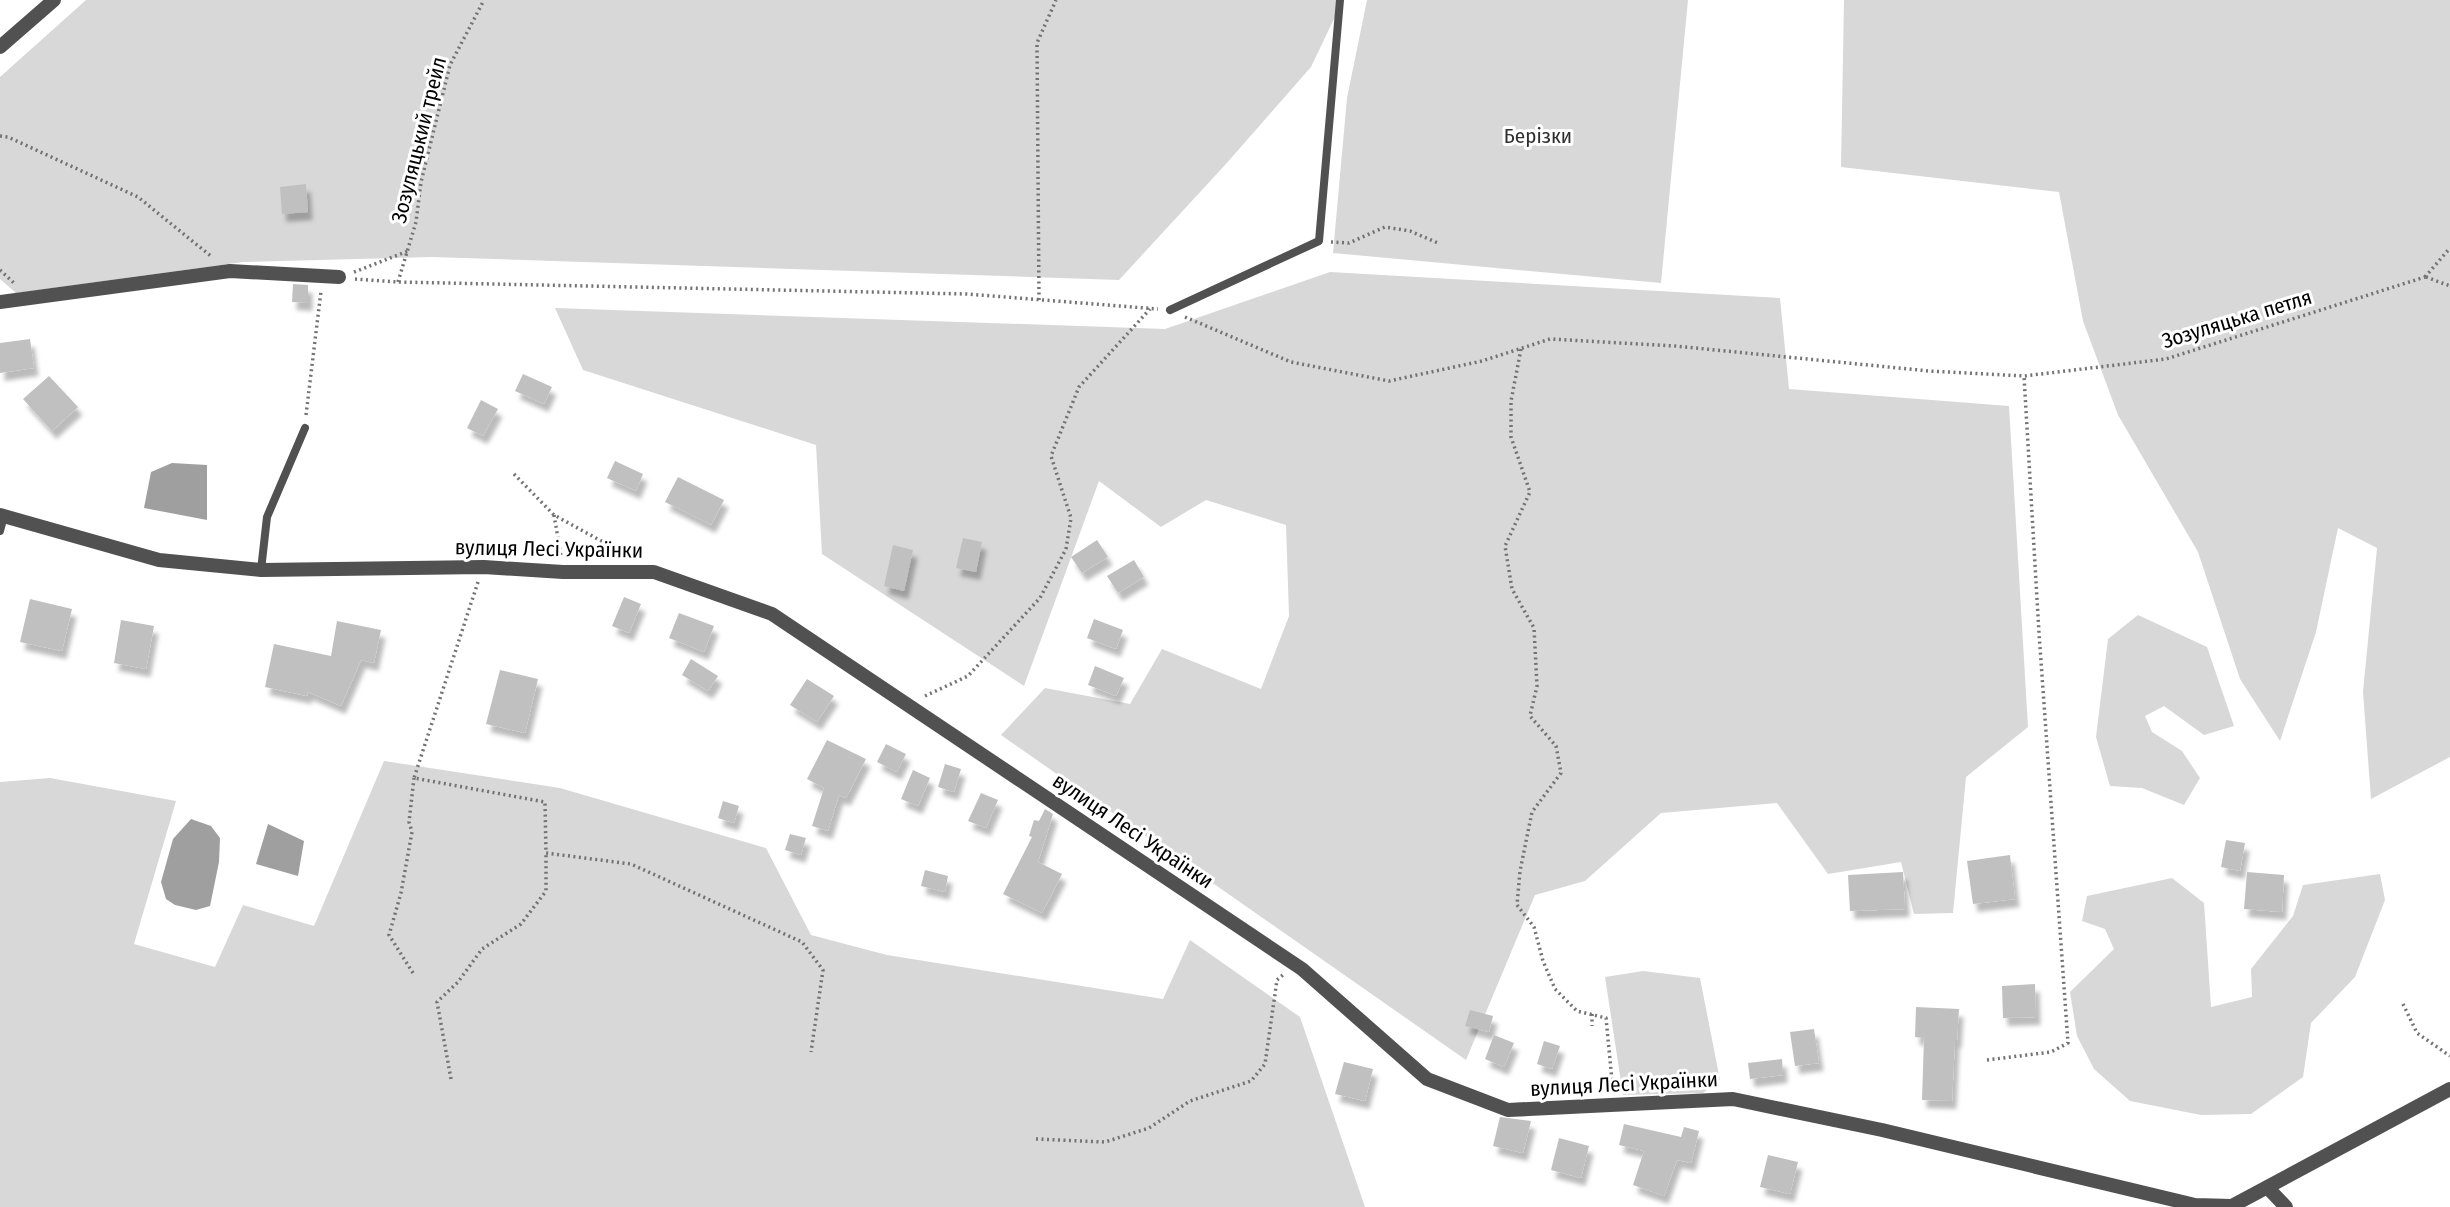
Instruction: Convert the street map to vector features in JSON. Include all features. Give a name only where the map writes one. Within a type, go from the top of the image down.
[{"type":"street","points":[[0,47],[54,0]]},
{"type":"street","points":[[0,302],[230,271],[339,277]]},
{"type":"street","name":"вулиця Лесі Українки","points":[[2,515],[159,560],[261,570],[484,567],[564,572],[654,572],[772,614],[1295,964],[1427,1079],[1508,1110],[1614,1107],[1733,1099],[1882,1130],[2195,1205],[2232,1207]]},
{"type":"street","points":[[2232,1207],[2450,1089]]},
{"type":"street","points":[[2267,1187],[2286,1207]]},
{"type":"lane","points":[[1170,310],[1319,241],[1340,0]]},
{"type":"lane","points":[[261,570],[267,517],[305,428]]},
{"type":"lane","points":[[0,531],[2,515]]},
{"type":"path","name":"Зозуляцький трейл","points":[[339,277],[398,282],[416,222],[421,182],[450,65],[484,0]]},
{"type":"path","points":[[1039,300],[1037,43],[1056,0]]},
{"type":"path","points":[[0,136],[8,137],[138,197],[230,271]]},
{"type":"path","points":[[1319,241],[1349,243],[1385,226],[1438,243]]},
{"type":"path","points":[[2450,248],[2426,277],[2450,286]]},
{"type":"path","points":[[339,277],[408,251]]},
{"type":"path","points":[[305,428],[323,276]]},
{"type":"path","name":"Зозуляцька петля","points":[[1928,371],[2024,376],[2166,359],[2426,277]]},
{"type":"path","points":[[907,705],[968,676],[1040,598],[1066,549],[1071,518],[1051,456],[1079,387],[1151,309]]},
{"type":"path","points":[[1521,348],[1511,401],[1511,437],[1530,492],[1505,546],[1512,589],[1534,628],[1537,686],[1530,716],[1556,746],[1561,773],[1532,812],[1520,871],[1517,905],[1534,927],[1543,961],[1555,989],[1577,1011],[1606,1018],[1614,1107]]},
{"type":"path","points":[[1987,1060],[2051,1052],[2068,1043],[2024,376]]},
{"type":"path","points":[[514,474],[554,515],[605,541],[654,572]]},
{"type":"path","points":[[554,515],[564,572]]},
{"type":"path","points":[[413,973],[389,935],[401,893],[412,832],[409,822],[414,778],[484,567]]},
{"type":"path","points":[[414,778],[545,802],[546,891],[521,923],[482,949],[458,982],[437,1002],[451,1079]]},
{"type":"path","points":[[546,853],[631,864],[803,942],[823,970],[811,1052]]},
{"type":"path","points":[[1036,1139],[1105,1142],[1149,1128],[1190,1101],[1251,1081],[1265,1064],[1277,980],[1295,964]]},
{"type":"path","points":[[2403,1004],[2417,1033],[2450,1056]]},
{"type":"path","points":[[1592,1014],[1592,1026]]},
{"type":"green space","points":[[86,0],[1343,0],[1311,67],[1119,280],[432,257],[243,262],[16,293],[0,279],[0,77]]},
{"type":"green space","name":"Берізки","points":[[1367,0],[1688,0],[1661,283],[1333,253],[1347,98]]},
{"type":"green space","points":[[1844,0],[2450,0],[2450,757],[2371,799],[2363,692],[2377,548],[2338,528],[2316,632],[2280,741],[2240,679],[2198,552],[2118,415],[2083,321],[2059,192],[1841,167]]},
{"type":"green space","points":[[1330,272],[1780,298],[1789,389],[2009,406],[2028,727],[1966,777],[1953,913],[1914,914],[1901,862],[1828,874],[1777,803],[1661,813],[1585,881],[1535,895],[1466,1060],[1001,735],[1045,688],[1130,704],[1162,649],[1261,689],[1289,616],[1286,525],[1206,500],[1161,527],[1099,481],[1024,686],[822,554],[816,445],[583,370],[555,308],[1165,329]]},
{"type":"green space","points":[[2138,615],[2207,647],[2234,726],[2204,735],[2164,706],[2145,716],[2152,732],[2182,751],[2200,778],[2184,805],[2142,788],[2110,786],[2096,737],[2108,639]]},
{"type":"green space","points":[[384,761],[560,788],[766,848],[811,935],[887,955],[1163,999],[1190,940],[1300,1017],[1365,1207],[0,1207],[0,782],[50,778],[176,801],[134,944],[215,967],[243,905],[314,926]]},
{"type":"green space","points":[[2380,874],[2385,900],[2355,977],[2311,1023],[2303,1077],[2251,1114],[2201,1115],[2130,1101],[2094,1069],[2077,1036],[2070,992],[2114,949],[2105,929],[2082,921],[2087,896],[2172,878],[2204,903],[2211,1007],[2252,997],[2251,969],[2293,916],[2303,885]]},
{"type":"green space","points":[[1643,971],[1700,978],[1720,1080],[1703,1093],[1623,1095],[1605,977]]},
{"type":"shaded area","points":[[172,463],[207,465],[207,520],[144,508],[151,472]]},
{"type":"shaded area","points":[[191,819],[211,826],[220,838],[219,862],[210,906],[196,910],[175,905],[166,899],[161,882],[173,839]]},
{"type":"shaded area","points":[[268,824],[304,841],[298,876],[256,864]]},
{"type":"building","points":[[306,184],[308,212],[282,214],[280,187]]},
{"type":"building","points":[[293,284],[308,285],[308,303],[292,302]]},
{"type":"building","points":[[30,339],[34,368],[0,373],[0,343]]},
{"type":"building","points":[[523,374],[552,387],[544,404],[515,391]]},
{"type":"building","points":[[49,376],[78,407],[52,431],[23,399]]},
{"type":"building","points":[[481,400],[498,409],[483,436],[467,428]]},
{"type":"building","points":[[615,461],[643,474],[636,491],[607,478]]},
{"type":"building","points":[[678,477],[724,500],[711,525],[665,502]]},
{"type":"building","points":[[963,538],[982,542],[976,572],[956,568]]},
{"type":"building","points":[[1097,540],[1108,557],[1082,573],[1071,557]]},
{"type":"building","points":[[893,545],[913,550],[904,591],[884,586]]},
{"type":"building","points":[[1134,560],[1144,577],[1118,593],[1107,576]]},
{"type":"building","points":[[624,597],[641,604],[629,633],[612,626]]},
{"type":"building","points":[[30,599],[72,609],[62,651],[20,642]]},
{"type":"building","points":[[679,613],[714,626],[704,652],[669,638]]},
{"type":"building","points":[[1094,619],[1123,630],[1116,649],[1087,638]]},
{"type":"building","points":[[121,620],[154,626],[146,669],[114,663]]},
{"type":"building","points":[[337,621],[381,630],[374,663],[361,660],[341,706],[308,692],[307,696],[265,687],[274,644],[331,656]]},
{"type":"building","points":[[691,659],[718,676],[708,691],[682,675]]},
{"type":"building","points":[[1095,666],[1124,678],[1116,696],[1088,685]]},
{"type":"building","points":[[500,670],[538,679],[525,733],[486,724]]},
{"type":"building","points":[[807,679],[834,696],[817,722],[790,705]]},
{"type":"building","points":[[827,740],[866,759],[846,798],[839,795],[828,831],[812,826],[824,788],[807,779]]},
{"type":"building","points":[[886,744],[906,754],[897,772],[877,762]]},
{"type":"building","points":[[945,764],[961,769],[954,792],[938,787]]},
{"type":"building","points":[[913,770],[930,778],[918,806],[901,799]]},
{"type":"building","points":[[981,793],[998,800],[986,828],[968,821]]},
{"type":"building","points":[[723,801],[739,806],[734,823],[718,818]]},
{"type":"building","points":[[1045,809],[1053,814],[1038,862],[1062,874],[1042,913],[1003,894],[1032,837],[1029,836],[1034,820],[1039,821]]},
{"type":"building","points":[[790,834],[806,838],[801,855],[785,850]]},
{"type":"building","points":[[2226,840],[2245,843],[2240,871],[2221,867]]},
{"type":"building","points":[[2010,855],[2015,899],[1973,904],[1967,861]]},
{"type":"building","points":[[925,870],[948,876],[945,892],[921,886]]},
{"type":"building","points":[[1903,872],[1905,909],[1850,911],[1848,875]]},
{"type":"building","points":[[2247,872],[2284,875],[2282,912],[2244,909]]},
{"type":"building","points":[[2035,984],[2036,1017],[2003,1018],[2002,986]]},
{"type":"building","points":[[1916,1007],[1959,1009],[1952,1101],[1922,1100],[1924,1038],[1915,1037]]},
{"type":"building","points":[[1470,1010],[1493,1016],[1489,1032],[1465,1026]]},
{"type":"building","points":[[1814,1029],[1819,1063],[1795,1066],[1790,1032]]},
{"type":"building","points":[[1494,1035],[1514,1043],[1504,1067],[1485,1059]]},
{"type":"building","points":[[1544,1041],[1560,1046],[1552,1069],[1537,1064]]},
{"type":"building","points":[[1782,1059],[1783,1075],[1750,1079],[1748,1063]]},
{"type":"building","points":[[1344,1062],[1373,1069],[1365,1101],[1335,1094]]},
{"type":"building","points":[[1500,1117],[1531,1121],[1523,1153],[1493,1146]]},
{"type":"building","points":[[1624,1124],[1681,1137],[1684,1127],[1699,1131],[1691,1163],[1677,1160],[1664,1196],[1633,1185],[1644,1151],[1619,1145]]},
{"type":"building","points":[[1559,1138],[1589,1146],[1581,1178],[1551,1170]]},
{"type":"building","points":[[1768,1155],[1798,1162],[1790,1194],[1760,1187]]}]
